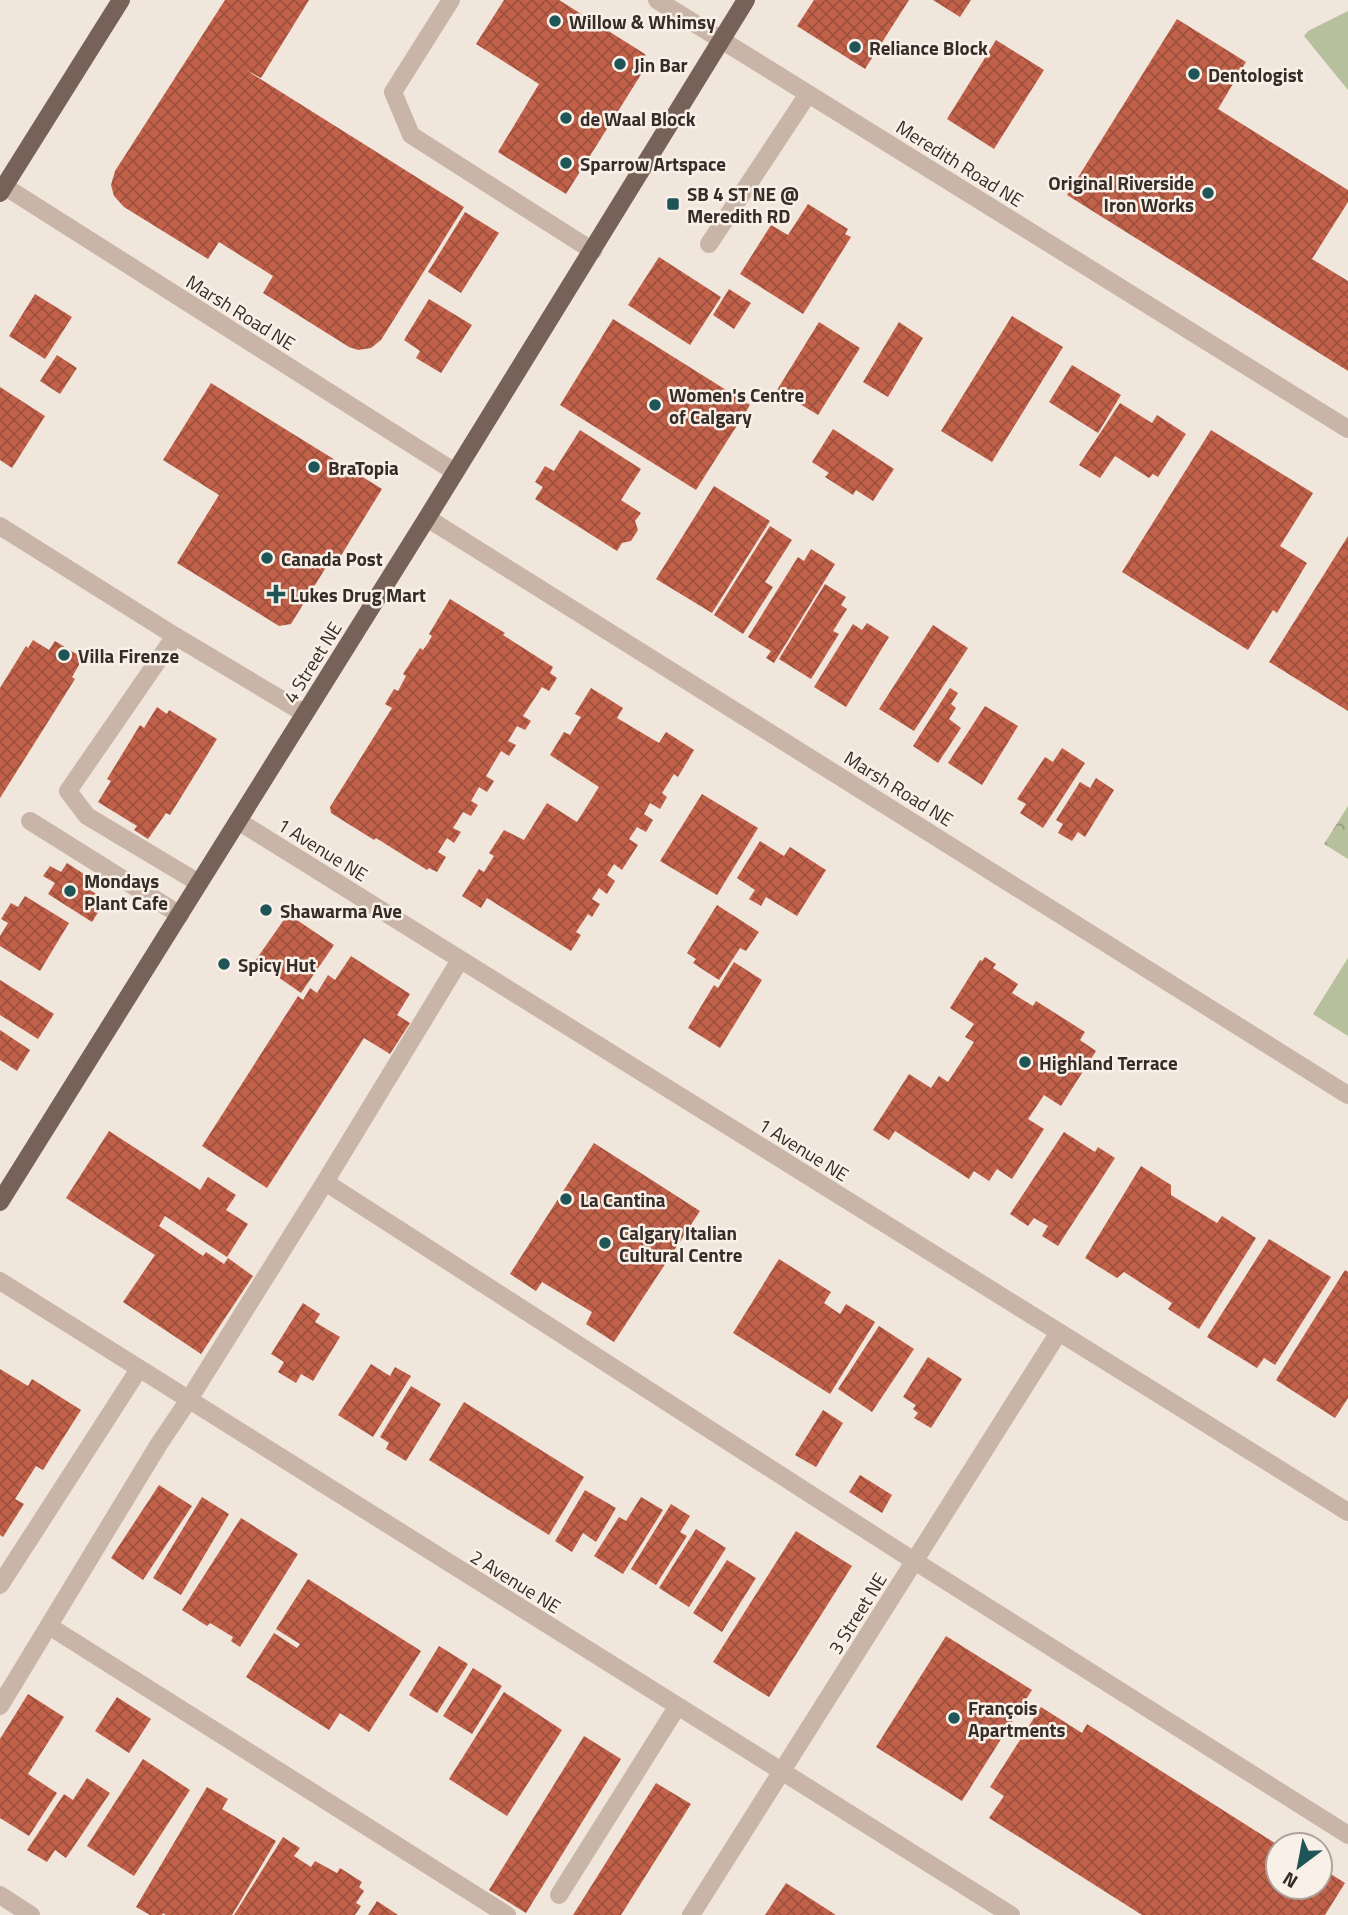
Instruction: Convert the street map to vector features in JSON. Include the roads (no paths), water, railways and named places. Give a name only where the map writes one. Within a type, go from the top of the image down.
[{"type":"main road","points":[[2,189],[121,0]]},
{"type":"main road","name":"4 Street NE","points":[[0,1202],[593,251],[746,0]]},
{"type":"street","points":[[451,0],[393,92],[411,135],[593,251]]},
{"type":"street","name":"Meredith Road NE","points":[[657,0],[1348,429]]},
{"type":"street","points":[[709,244],[808,94]]},
{"type":"street","name":"Marsh Road NE","points":[[2,189],[455,472]]},
{"type":"street","name":"Marsh Road NE","points":[[427,517],[1348,1095]]},
{"type":"street","points":[[0,526],[304,713]]},
{"type":"street","points":[[175,636],[68,790],[87,816],[199,883]]},
{"type":"street","points":[[30,821],[180,915]]},
{"type":"street","name":"1 Avenue NE","points":[[238,821],[1348,1512]]},
{"type":"street","points":[[0,1706],[159,1444],[460,960]]},
{"type":"street","points":[[324,1182],[914,1561],[1348,1835]]},
{"type":"street","name":"2 Avenue NE","points":[[0,1281],[1011,1915]]},
{"type":"street","name":"3 Street NE","points":[[691,1915],[1059,1332]]},
{"type":"street","points":[[0,1585],[139,1369]]},
{"type":"street","points":[[49,1626],[507,1915]]},
{"type":"street","points":[[559,1895],[677,1707]]},
{"type":"street","points":[[0,1895],[31,1915]]},
{"type":"place","name":"Willow & Whimsy","points":[[555,21]]},
{"type":"place","name":"Reliance Block","points":[[855,47]]},
{"type":"place","name":"Jin Bar","points":[[620,64]]},
{"type":"place","name":"Dentologist","points":[[1194,74]]},
{"type":"place","name":"de Waal Block","points":[[566,118]]},
{"type":"place","name":"Sparrow Artspace","points":[[566,163]]},
{"type":"place","name":"Original Riverside Iron Works","points":[[1208,193]]},
{"type":"place","name":"SB 4 ST NE @ Meredith RD","points":[[673,204]]},
{"type":"place","name":"Women's Centre of Calgary","points":[[655,405]]},
{"type":"place","name":"BraTopia","points":[[314,467]]},
{"type":"place","name":"Canada Post","points":[[267,558]]},
{"type":"place","name":"Lukes Drug Mart","points":[[276,594]]},
{"type":"place","name":"Villa Firenze","points":[[64,655]]},
{"type":"place","name":"Mondays Plant Cafe","points":[[70,891]]},
{"type":"place","name":"Shawarma Ave","points":[[266,910]]},
{"type":"place","name":"Spicy Hut","points":[[224,964]]},
{"type":"place","name":"Highland Terrace","points":[[1025,1062]]},
{"type":"place","name":"La Cantina","points":[[566,1199]]},
{"type":"place","name":"Calgary Italian Cultural Centre","points":[[605,1243]]},
{"type":"place","name":"François Apartments","points":[[954,1718]]}]
